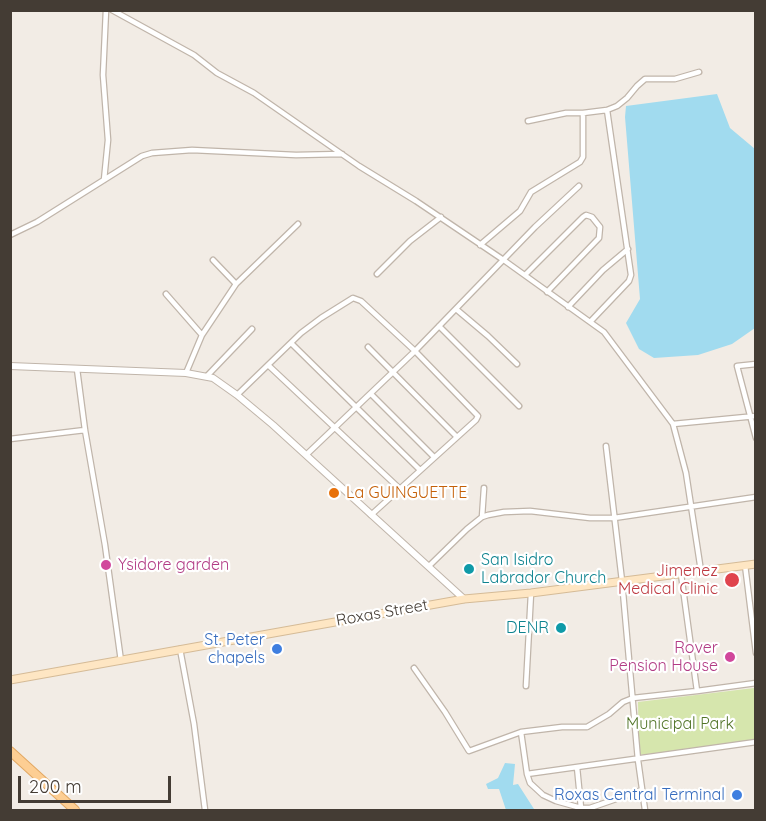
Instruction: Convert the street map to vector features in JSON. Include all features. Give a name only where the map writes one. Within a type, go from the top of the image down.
[{"type":"main road","name":"Roxas Street","points":[[10,680],[464,599],[531,593],[756,564]]},
{"type":"main road","points":[[10,751],[75,810]]},
{"type":"street","points":[[104,180],[108,141],[103,75],[106,10]]},
{"type":"street","points":[[112,10],[194,55],[218,73],[254,93],[342,154],[441,217],[604,332],[617,346],[673,424],[686,473],[701,571]]},
{"type":"street","points":[[528,121],[566,113],[607,110],[627,98],[645,79],[675,79],[699,72]]},
{"type":"street","points":[[591,321],[630,278],[628,249],[607,110]]},
{"type":"street","points":[[480,245],[517,214],[531,192],[572,168],[582,159],[583,113]]},
{"type":"street","points":[[10,235],[37,222],[142,156],[152,153],[192,150],[296,155],[342,154]]},
{"type":"street","points":[[306,455],[415,351],[579,186]]},
{"type":"street","points":[[525,275],[583,217],[586,215],[592,217],[600,227],[599,238],[547,292]]},
{"type":"street","points":[[377,274],[411,241],[441,217]]},
{"type":"street","points":[[186,373],[202,335],[236,284],[298,224]]},
{"type":"street","points":[[568,307],[603,270],[628,249]]},
{"type":"street","points":[[213,261],[236,284]]},
{"type":"street","points":[[166,294],[202,335]]},
{"type":"street","points":[[237,395],[291,343],[333,309],[353,298],[361,301],[415,351],[477,414],[476,420],[371,515]]},
{"type":"street","points":[[456,309],[517,364]]},
{"type":"street","points":[[439,326],[519,406]]},
{"type":"street","points":[[207,376],[252,329]]},
{"type":"street","points":[[291,343],[420,470]]},
{"type":"street","points":[[368,347],[456,436]]},
{"type":"street","points":[[268,364],[399,489]]},
{"type":"street","points":[[756,364],[737,366],[753,416],[756,438]]},
{"type":"street","points":[[10,366],[186,373],[207,376],[220,382],[306,455],[464,599]]},
{"type":"street","points":[[77,369],[121,661]]},
{"type":"street","points":[[371,394],[434,457]]},
{"type":"street","points":[[673,424],[753,416]]},
{"type":"street","points":[[10,439],[85,430]]},
{"type":"street","points":[[606,446],[645,810]]},
{"type":"street","points":[[482,517],[484,488]]},
{"type":"street","points":[[429,566],[482,517],[515,511],[614,518],[756,497]]},
{"type":"street","points":[[745,566],[756,653]]},
{"type":"street","points":[[681,574],[697,691]]},
{"type":"street","points":[[526,686],[531,593]]},
{"type":"street","points":[[180,649],[194,724],[205,810]]},
{"type":"street","points":[[414,668],[469,751],[521,732],[562,727],[587,727],[609,714],[623,702],[633,698],[756,683]]},
{"type":"street","points":[[521,732],[526,774],[530,783],[543,795],[582,808],[596,806],[642,790]]},
{"type":"street","points":[[526,774],[756,742]]},
{"type":"street","points":[[577,767],[582,808]]},
{"type":"green space","name":"Municipal Park","points":[[754,688],[755,741],[639,755],[638,702]]},
{"type":"water","points":[[717,94],[730,128],[755,149],[755,328],[732,344],[698,355],[654,358],[639,349],[626,323],[640,299],[626,106]]},
{"type":"water","points":[[505,763],[515,764],[513,785],[518,784],[534,809],[541,810],[506,810],[499,789],[488,789],[486,784],[498,778]]},
{"type":"place","name":"La GUINGUETTE","points":[[334,493]]},
{"type":"place","name":"Ysidore garden","points":[[106,565]]},
{"type":"place","name":"San Isidro Labrador Church","points":[[469,569]]},
{"type":"place","name":"Jimenez Medical Clinic","points":[[732,580]]},
{"type":"place","name":"DENR","points":[[561,628]]},
{"type":"place","name":"St. Peter chapels","points":[[277,649]]},
{"type":"place","name":"Rover Pension House","points":[[730,657]]},
{"type":"place","name":"Roxas Central Terminal","points":[[737,795]]}]
